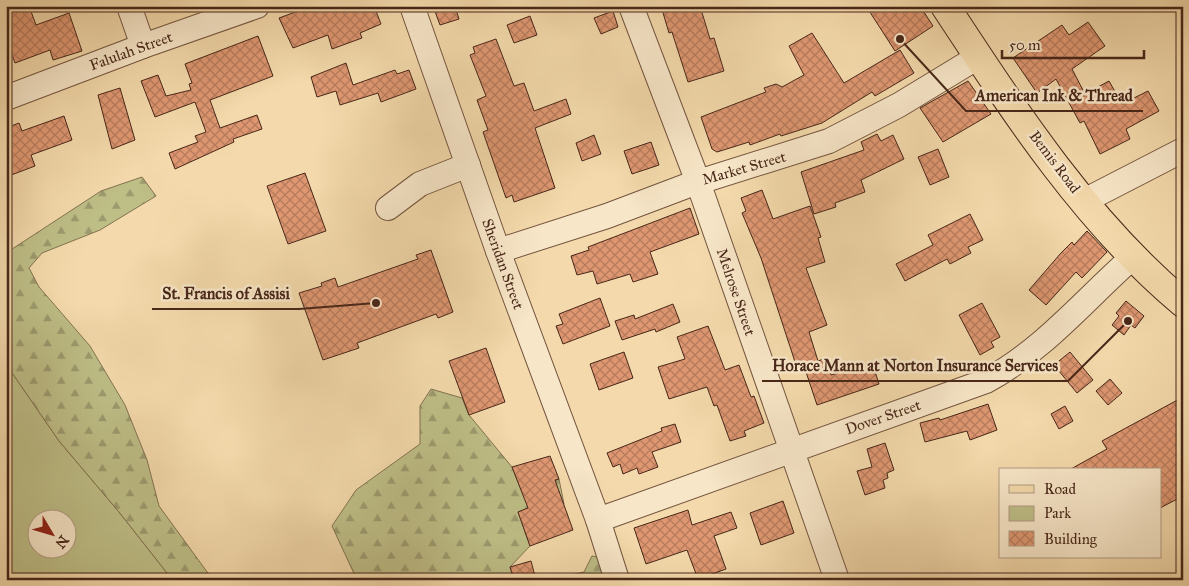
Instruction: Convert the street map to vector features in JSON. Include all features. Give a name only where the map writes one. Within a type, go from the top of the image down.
[{"type":"main road","name":"Bemis Road","points":[[945,6],[978,57],[1040,144],[1084,201],[1152,276],[1183,303]]},
{"type":"street","points":[[129,6],[143,46]]},
{"type":"street","name":"Falulah Street","points":[[6,98],[143,46],[257,6]]},
{"type":"street","name":"Sheridan Street","points":[[412,6],[498,251],[598,520],[617,580]]},
{"type":"street","name":"Melrose Street","points":[[631,6],[698,182],[790,450],[837,580]]},
{"type":"street","name":"Market Street","points":[[498,251],[607,216],[698,182],[829,141],[899,105],[978,57]]},
{"type":"street","points":[[1084,201],[1183,150]]},
{"type":"street","points":[[388,208],[420,184],[468,165]]},
{"type":"street","name":"Dover Street","points":[[598,520],[986,381],[1002,373],[1046,340],[1134,256]]},
{"type":"green space","points":[[142,177],[156,196],[100,230],[42,253],[29,268],[39,287],[90,346],[125,405],[147,460],[159,506],[213,580],[167,580],[167,573],[59,441],[6,364],[6,253],[101,191]]},
{"type":"green space","points":[[6,364],[59,441],[167,573],[167,580],[6,580]]},
{"type":"green space","points":[[431,389],[462,398],[469,415],[512,467],[522,492],[559,479],[564,504],[537,513],[534,506],[518,512],[530,546],[510,567],[513,576],[505,580],[357,580],[332,526],[356,490],[420,444],[420,406]]},
{"type":"green space","points":[[592,556],[610,559],[617,580],[549,580],[584,572]]},
{"type":"building","points":[[14,6],[29,6],[36,25],[69,13],[82,51],[53,60],[50,50],[15,63],[6,39],[6,31],[12,29],[6,9]]},
{"type":"building","points":[[312,6],[374,6],[381,24],[360,33],[362,38],[332,49],[328,35],[293,48],[279,18]]},
{"type":"building","points":[[433,6],[455,6],[459,19],[440,25]]},
{"type":"building","points":[[661,6],[700,6],[710,39],[714,38],[724,71],[688,82],[672,32],[669,33]]},
{"type":"building","points":[[866,6],[920,6],[933,26],[895,51]]},
{"type":"building","points":[[613,11],[618,27],[601,34],[594,18]]},
{"type":"building","points":[[530,16],[537,35],[514,43],[507,25]]},
{"type":"building","points":[[1088,22],[1105,46],[1072,69],[1085,94],[1109,81],[1122,104],[1148,91],[1159,111],[1126,129],[1130,139],[1100,154],[1084,121],[1080,123],[1056,79],[1037,93],[1013,58],[1062,25],[1069,35]]},
{"type":"building","points":[[812,33],[844,83],[900,50],[914,73],[875,96],[872,92],[822,123],[781,136],[780,134],[750,145],[749,142],[717,152],[712,149],[701,117],[766,92],[764,88],[776,84],[782,87],[804,75],[789,46]]},
{"type":"building","points":[[258,36],[273,76],[210,100],[220,128],[257,115],[262,129],[233,139],[234,142],[175,169],[169,153],[198,142],[195,136],[206,132],[195,102],[155,117],[141,81],[158,75],[166,96],[191,90],[189,84],[192,83],[185,64]]},
{"type":"building","points":[[496,39],[514,86],[524,83],[534,111],[566,99],[571,114],[535,128],[555,188],[514,202],[512,195],[506,198],[483,132],[488,130],[477,100],[486,96],[470,55],[475,53],[473,47]]},
{"type":"building","points":[[346,63],[353,85],[395,70],[397,74],[409,70],[416,89],[381,102],[378,93],[340,105],[336,91],[317,97],[311,77]]},
{"type":"building","points":[[968,81],[991,114],[943,142],[920,108]]},
{"type":"building","points":[[120,88],[135,140],[112,149],[98,95]]},
{"type":"building","points":[[64,116],[72,140],[31,155],[35,166],[6,177],[6,128],[19,123],[22,131]]},
{"type":"building","points":[[877,134],[881,141],[893,135],[904,159],[861,180],[865,192],[835,203],[836,207],[814,214],[801,172],[864,150],[861,142]]},
{"type":"building","points":[[594,135],[601,154],[582,161],[576,143]]},
{"type":"building","points":[[651,142],[659,165],[632,174],[624,151]]},
{"type":"building","points":[[938,149],[949,177],[930,185],[918,157]]},
{"type":"building","points":[[305,173],[326,231],[288,244],[267,186]]},
{"type":"building","points":[[762,190],[773,219],[810,206],[821,237],[818,238],[825,262],[806,268],[827,325],[809,332],[818,361],[826,358],[831,375],[872,362],[879,384],[817,405],[804,366],[797,368],[761,258],[742,213],[746,211],[741,198]]},
{"type":"building","points":[[690,208],[699,234],[650,252],[658,274],[633,282],[630,274],[597,284],[593,271],[577,275],[571,256],[589,250],[588,247]]},
{"type":"building","points":[[970,214],[983,240],[968,247],[971,253],[950,264],[947,259],[905,281],[896,264],[933,245],[928,235]]},
{"type":"building","points":[[1087,231],[1107,252],[1082,278],[1076,272],[1046,305],[1029,290],[1061,253],[1072,242],[1074,245]]},
{"type":"building","points":[[431,250],[453,312],[438,318],[436,314],[357,343],[359,348],[323,360],[299,293],[322,286],[321,283],[335,278],[338,287],[418,259],[416,255]]},
{"type":"building","points":[[600,298],[610,326],[563,344],[556,326],[563,324],[559,314]]},
{"type":"building","points":[[1126,301],[1144,316],[1135,328],[1131,325],[1124,335],[1112,325],[1119,316],[1116,313]]},
{"type":"building","points":[[982,303],[1000,337],[991,342],[994,347],[980,355],[959,315]]},
{"type":"building","points":[[673,304],[680,322],[656,332],[655,329],[622,340],[615,321],[634,315],[635,319]]},
{"type":"building","points":[[708,326],[725,370],[739,365],[751,397],[754,396],[764,423],[744,431],[746,436],[730,441],[717,405],[714,406],[707,387],[669,399],[658,367],[685,359],[677,337]]},
{"type":"building","points":[[486,348],[505,402],[469,415],[449,361]]},
{"type":"building","points":[[624,352],[633,378],[599,390],[590,364]]},
{"type":"building","points":[[1070,352],[1093,380],[1077,393],[1054,365]]},
{"type":"building","points":[[1110,379],[1122,393],[1108,405],[1096,391]]},
{"type":"building","points":[[1183,397],[1183,496],[1162,507],[1162,468],[1073,468],[1107,449],[1102,441]]},
{"type":"building","points":[[988,404],[997,430],[970,440],[967,431],[925,442],[920,423],[939,418],[940,420]]},
{"type":"building","points":[[1065,406],[1073,421],[1059,429],[1051,414]]},
{"type":"building","points":[[675,424],[681,442],[652,452],[658,467],[639,474],[637,468],[623,474],[620,464],[613,467],[607,453],[662,431],[661,428]]},
{"type":"building","points":[[885,443],[894,470],[887,473],[888,478],[883,480],[885,488],[865,495],[857,471],[872,467],[867,449]]},
{"type":"building","points":[[550,456],[559,479],[555,480],[573,530],[530,546],[518,512],[528,508],[512,467]]},
{"type":"building","points":[[783,501],[794,533],[761,545],[750,513]]},
{"type":"building","points":[[688,510],[692,525],[731,512],[737,528],[714,536],[726,569],[698,579],[687,550],[646,564],[634,528]]},
{"type":"building","points":[[531,561],[536,580],[514,580],[510,567]]},
{"type":"place","name":"American Ink & Thread","points":[[900,39]]},
{"type":"place","name":"St. Francis of Assisi","points":[[376,303]]},
{"type":"place","name":"Horace Mann at Norton Insurance Services","points":[[1128,321]]}]
